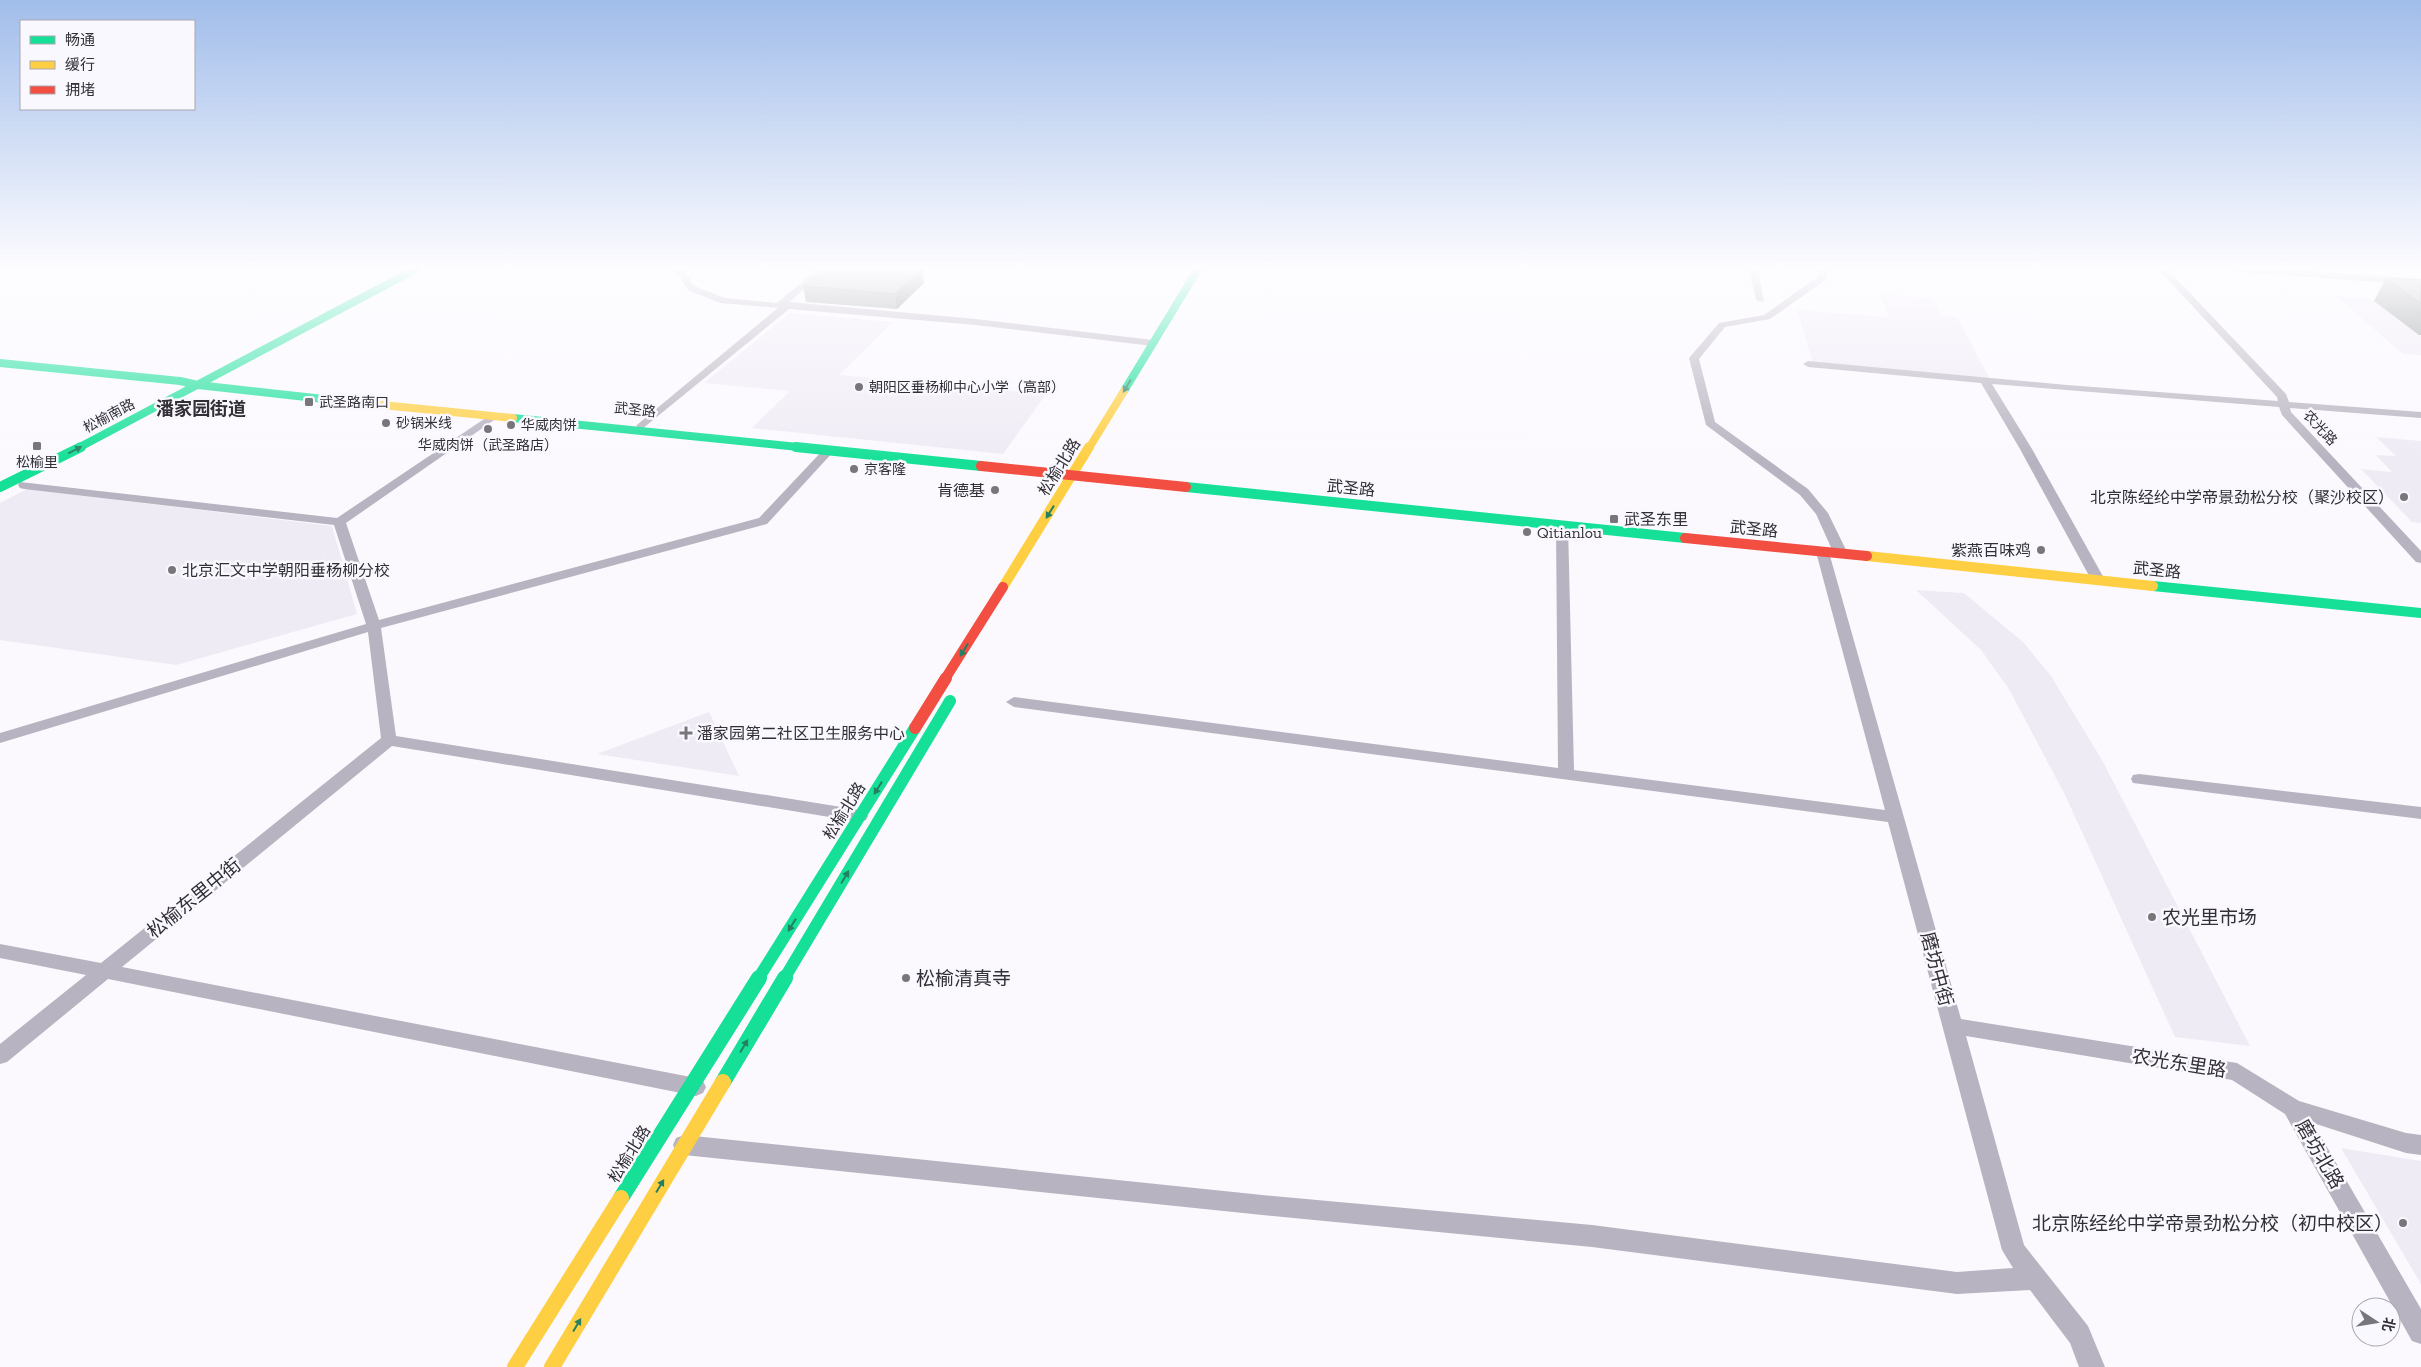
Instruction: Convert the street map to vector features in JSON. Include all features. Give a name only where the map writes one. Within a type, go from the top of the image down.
[{"type":"street","name":"松榆南路","points":[[154,394],[273,333]]},
{"type":"street","name":"松榆南路","points":[[0,487],[58,459],[296,333]]},
{"type":"street","points":[[642,426],[751,333]]},
{"type":"street","points":[[1067,333],[1153,343]]},
{"type":"street","name":"松榆北路","points":[[1055,525],[1078,474],[1159,333]]},
{"type":"street","name":"松榆北路","points":[[515,1367],[860,816],[1169,333]]},
{"type":"street","name":"磨坊中街","points":[[1716,333],[1694,358],[1710,423],[1804,492],[1822,513],[1895,817],[2014,1250],[2079,1335],[2092,1367]]},
{"type":"street","name":"农光路","points":[[2222,333],[2282,396],[2286,414],[2421,559]]},
{"type":"street","points":[[0,363],[201,383]]},
{"type":"street","points":[[1808,364],[2421,415]]},
{"type":"street","points":[[1984,380],[2026,449],[2098,580]]},
{"type":"street","name":"武圣路","points":[[201,383],[828,451],[1078,474]]},
{"type":"street","name":"武圣路","points":[[201,383],[642,426],[1562,526],[2421,613]]},
{"type":"street","points":[[24,485],[339,522],[493,416]]},
{"type":"street","points":[[0,738],[374,626],[763,521],[828,451]]},
{"type":"street","points":[[339,522],[374,626],[389,740],[860,816]]},
{"type":"street","points":[[1562,526],[1566,774]]},
{"type":"street","name":"松榆北路","points":[[552,1367],[954,694]]},
{"type":"street","points":[[1014,702],[1895,817]]},
{"type":"street","name":"松榆东里中街","points":[[0,1056],[389,740]]},
{"type":"street","points":[[2139,779],[2421,813]]},
{"type":"street","points":[[0,951],[717,1091]]},
{"type":"street","name":"农光东里路","points":[[1953,1026],[2237,1072],[2293,1108],[2406,1143],[2421,1145]]},
{"type":"street","name":"磨坊北路","points":[[2293,1108],[2421,1332]]},
{"type":"street","points":[[684,1145],[1273,1206],[1592,1236],[1957,1283],[2035,1278]]},
{"type":"shaded area","name":"朝阳区垂杨柳中心小学（高部）","points":[[766,333],[882,333],[839,375],[1046,394],[1003,454],[752,428],[790,391],[704,383]]},
{"type":"shaded area","points":[[1804,333],[1965,333],[1990,379],[1813,363]]},
{"type":"shaded area","points":[[2379,333],[2421,333],[2421,355],[2403,354]]},
{"type":"shaded area","name":"北京陈经纶中学帝景劲松分校（聚沙校区）","points":[[2376,437],[2421,441],[2421,523],[2412,522],[2361,469],[2392,472],[2376,455],[2396,456]]},
{"type":"shaded area","name":"北京汇文中学朝阳垂杨柳分校","points":[[27,489],[332,526],[357,614],[176,665],[0,640],[0,503]]},
{"type":"shaded area","name":"农光里市场","points":[[1916,590],[1964,593],[2023,642],[2051,676],[2102,760],[2250,1046],[2175,1037],[2066,797],[2009,689],[1981,650]]},
{"type":"shaded area","name":"潘家园第二社区卫生服务中心","points":[[709,712],[739,776],[597,754]]},
{"type":"shaded area","name":"北京陈经纶中学帝景劲松分校（初中校区）","points":[[2341,1148],[2421,1161],[2421,1284]]},
{"type":"traffic: fast","points":[[0,487],[58,459],[296,333]]},
{"type":"traffic: fast","points":[[1124,391],[1159,333]]},
{"type":"traffic: fast","points":[[0,363],[180,381],[198,385],[342,401]]},
{"type":"traffic: fast","points":[[513,418],[981,466]]},
{"type":"traffic: fast","points":[[1186,487],[1685,538]]},
{"type":"traffic: fast","points":[[2153,586],[2421,613]]},
{"type":"traffic: fast","points":[[723,1082],[950,701]]},
{"type":"traffic: fast","points":[[621,1198],[915,728]]},
{"type":"traffic: slow","points":[[1003,587],[1124,391]]},
{"type":"traffic: slow","points":[[342,401],[513,418]]},
{"type":"traffic: slow","points":[[1867,556],[2153,586]]},
{"type":"traffic: slow","points":[[552,1367],[723,1082]]},
{"type":"traffic: slow","points":[[515,1367],[621,1198]]},
{"type":"traffic: jam","points":[[981,466],[1186,487]]},
{"type":"traffic: jam","points":[[1685,538],[1867,556]]},
{"type":"traffic: jam","points":[[915,728],[1003,587]]},
{"type":"place","name":"朝阳区垂杨柳中心小学（高部）","points":[[859,387]]},
{"type":"place","name":"武圣路南口","points":[[309,402]]},
{"type":"place","name":"砂锅米线","points":[[386,423]]},
{"type":"place","name":"华威肉饼","points":[[511,425]]},
{"type":"place","name":"华威肉饼（武圣路店）","points":[[488,429]]},
{"type":"place","name":"松榆里","points":[[37,446]]},
{"type":"place","name":"京客隆","points":[[854,469]]},
{"type":"place","name":"肯德基","points":[[995,490]]},
{"type":"place","name":"北京陈经纶中学帝景劲松分校（聚沙校区）","points":[[2404,497]]},
{"type":"place","name":"武圣东里","points":[[1614,519]]},
{"type":"place","name":"Qitianlou","points":[[1527,532]]},
{"type":"place","name":"紫燕百味鸡","points":[[2041,550]]},
{"type":"place","name":"北京汇文中学朝阳垂杨柳分校","points":[[172,570]]},
{"type":"place","name":"潘家园第二社区卫生服务中心","points":[[686,733]]},
{"type":"place","name":"农光里市场","points":[[2152,917]]},
{"type":"place","name":"松榆清真寺","points":[[906,978]]},
{"type":"place","name":"北京陈经纶中学帝景劲松分校（初中校区）","points":[[2403,1223]]},
{"type":"district","name":"潘家园街道","points":[[201,409]]}]
